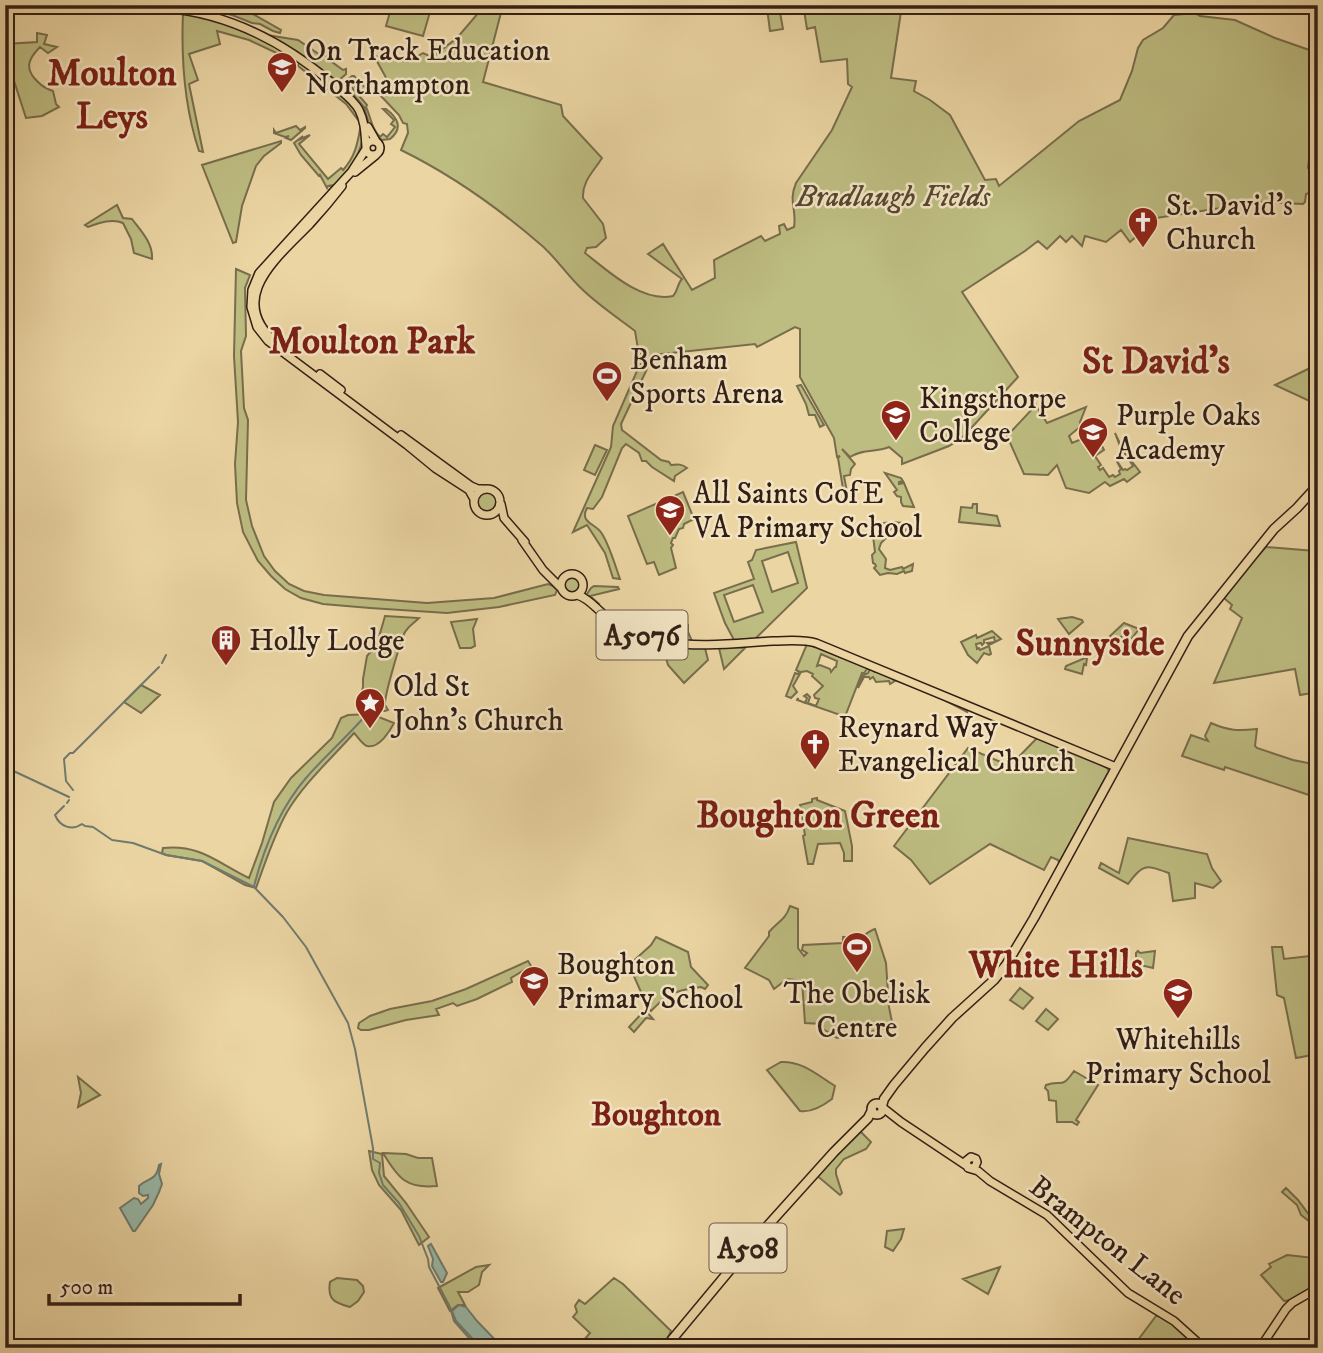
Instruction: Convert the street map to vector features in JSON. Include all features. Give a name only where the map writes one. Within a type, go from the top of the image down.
[{"type":"highway","name":"A508","points":[[665,1348],[762,1232],[834,1152],[878,1109],[894,1085],[950,1020],[1000,974],[1024,936],[1190,634],[1274,529],[1318,485]]},
{"type":"main road","points":[[40,5],[72,9],[177,9],[222,19],[258,33],[348,91],[359,103],[369,132],[380,149],[355,172],[262,278],[256,298],[258,317],[264,330],[274,341],[471,486],[495,491],[500,497],[500,504],[498,510],[492,514]]},
{"type":"main road","points":[[321,73],[358,107],[363,118],[366,148],[370,154],[376,155]]},
{"type":"main road","points":[[352,171],[363,147],[365,131]]},
{"type":"main road","points":[[376,141],[369,142],[352,171],[261,270],[252,290],[251,312],[260,332],[277,349],[407,445]]},
{"type":"main road","points":[[284,244],[310,223]]},
{"type":"main road","points":[[388,425],[389,429],[435,468],[469,490],[474,499]]},
{"type":"main road","points":[[483,489],[474,499],[478,511],[485,515],[505,518]]},
{"type":"main road","name":"A5076","points":[[500,504],[505,518],[532,555],[562,588]]},
{"type":"main road","points":[[548,575],[556,578],[571,575],[578,577],[583,588],[577,595],[570,595],[562,588],[564,577]]},
{"type":"main road","name":"A5076","points":[[583,588],[586,599]]},
{"type":"main road","name":"A5076","points":[[577,595],[618,624],[665,641],[695,645],[798,640],[816,643],[1116,767]]},
{"type":"main road","name":"Brampton Lane","points":[[878,1109],[892,1115],[955,1158],[971,1164],[990,1181],[1047,1215],[1124,1289],[1174,1321],[1204,1348]]},
{"type":"main road","points":[[1260,1348],[1276,1321],[1289,1306],[1318,1289]]},
{"type":"green space","points":[[193,5],[237,5],[281,30],[280,33],[260,24]]},
{"type":"green space","points":[[392,5],[405,5],[430,12],[423,36],[386,26]]},
{"type":"green space","name":"Bradlaugh Fields","points":[[485,5],[503,5],[483,82],[561,105],[563,116],[602,158],[586,181],[583,198],[603,224],[606,238],[596,247],[587,248],[585,253],[626,284],[649,295],[673,296],[682,279],[648,254],[663,244],[692,290],[715,278],[714,260],[761,236],[765,241],[780,234],[779,226],[784,224],[787,230],[794,227],[793,195],[796,183],[832,130],[852,87],[848,84],[847,59],[821,62],[815,27],[807,29],[804,10],[788,12],[784,5],[902,5],[891,78],[916,81],[914,91],[950,115],[985,180],[996,179],[999,186],[1079,121],[1120,100],[1143,40],[1163,28],[1174,15],[1195,13],[1235,20],[1318,53],[1318,83],[1308,168],[1318,170],[1318,190],[1306,194],[1303,204],[1260,202],[1143,220],[1148,237],[1143,240],[1138,235],[1130,242],[1121,230],[1106,242],[1085,236],[1082,246],[1072,236],[1066,242],[1060,236],[1047,249],[1038,241],[962,292],[1018,377],[963,437],[949,446],[902,464],[902,458],[889,447],[860,452],[850,457],[842,449],[855,464],[850,475],[844,476],[847,492],[844,495],[838,458],[840,456],[837,457],[834,438],[800,377],[800,329],[795,327],[757,347],[755,344],[653,355],[648,366],[638,349],[635,331],[584,291],[540,244],[474,192],[401,150],[408,133],[407,124],[403,123],[381,96],[389,83],[374,56],[408,62],[423,53],[432,57],[457,38]]},
{"type":"green space","points":[[924,5],[999,5],[974,12]]},
{"type":"green space","points":[[779,7],[783,29],[770,31],[767,8]]},
{"type":"green space","points":[[183,13],[238,26],[292,55],[289,59],[249,40],[217,31],[220,44],[189,54],[198,80],[189,84],[203,152],[199,151],[187,100],[183,65]]},
{"type":"green space","points":[[37,33],[47,35],[44,44],[57,47],[48,53],[40,47],[30,60],[29,68],[40,84],[53,91],[59,107],[42,116],[26,118],[5,53],[5,44],[37,42]]},
{"type":"green space","points":[[267,35],[298,40],[323,57],[328,56],[343,70],[346,69],[346,74],[338,81]]},
{"type":"green space","points":[[300,61],[345,94],[361,118],[363,130],[359,152],[347,173],[332,189],[334,185],[327,188],[294,143],[303,136],[298,140],[310,135],[299,144],[328,179],[341,168],[343,170],[354,154],[361,124],[346,104],[298,66]]},
{"type":"green space","points":[[352,76],[369,91],[364,95],[355,87],[359,83],[356,80],[348,83],[367,105],[373,127],[380,137],[383,134],[387,137],[395,127],[391,124],[394,120],[383,109],[396,119],[397,131],[390,139],[382,140],[371,131],[364,107],[345,85]]},
{"type":"green space","points":[[296,126],[300,130],[305,128],[291,140],[286,138],[289,136],[274,133],[274,130],[276,133]]},
{"type":"green space","points":[[281,141],[256,166],[242,206],[236,242],[233,243],[202,165]]},
{"type":"green space","points":[[117,205],[123,218],[132,219],[146,238],[152,259],[134,253],[123,223],[110,221],[88,227],[85,225]]},
{"type":"green space","points":[[236,269],[250,275],[245,288],[246,336],[241,351],[244,408],[248,420],[246,500],[252,526],[264,556],[275,571],[289,584],[304,591],[324,595],[427,603],[494,598],[548,584],[557,590],[555,595],[499,607],[447,613],[370,608],[323,604],[301,598],[285,589],[271,576],[258,561],[243,532],[237,503],[235,464],[238,422],[234,356]]},
{"type":"green space","points":[[640,364],[644,364],[647,369],[621,424],[622,430],[661,460],[687,468],[675,476],[674,481],[646,461],[642,461],[639,453],[626,444],[622,448],[602,497],[593,509],[587,508],[585,512],[588,521],[605,539],[620,579],[613,578],[605,553],[587,525],[573,532],[611,447],[613,426]]},
{"type":"green space","points":[[1310,368],[1317,380],[1318,405],[1275,385]]},
{"type":"green space","points":[[801,385],[824,425],[820,427],[815,415],[809,415],[797,386]]},
{"type":"green space","points":[[1036,405],[1047,423],[1086,407],[1081,426],[1069,436],[1072,443],[1084,438],[1101,444],[1104,450],[1095,456],[1101,465],[1098,467],[1100,470],[1103,468],[1109,477],[1115,477],[1120,474],[1121,469],[1115,458],[1123,470],[1133,466],[1120,446],[1115,433],[1123,450],[1140,472],[1127,482],[1124,479],[1110,486],[1105,482],[1089,493],[1066,488],[1057,465],[1048,475],[1024,474],[1007,436]]},
{"type":"green space","points":[[595,445],[607,450],[595,475],[584,470]]},
{"type":"green space","points":[[885,473],[901,478],[903,481],[899,484],[904,483],[914,507],[903,506],[901,497],[894,492],[897,490]]},
{"type":"green space","points":[[487,490],[495,493],[498,501],[495,509],[487,512],[479,509],[476,501],[479,493]]},
{"type":"green space","name":"All Saints CofE VA Primary School","points":[[683,492],[694,519],[679,529],[671,543],[676,568],[659,575],[654,562],[647,564],[628,516]]},
{"type":"green space","points":[[973,504],[977,504],[977,513],[997,516],[1000,526],[959,522],[961,507],[972,508]]},
{"type":"green space","points":[[904,523],[907,526],[905,531],[891,528],[887,530],[886,538],[879,549],[886,559],[885,568],[903,569],[913,564],[912,571],[880,575],[873,563],[873,536],[879,532],[877,524]]},
{"type":"green space","points":[[796,542],[807,588],[755,639],[734,640],[714,593],[754,579],[748,562],[752,560],[756,550]],"holes":[[[788,552],[798,583],[772,592],[762,561]],[[753,585],[763,612],[734,622],[724,595]]]},
{"type":"green space","points":[[1266,547],[1315,551],[1318,582],[1318,692],[1300,695],[1295,669],[1214,683],[1242,618],[1230,609],[1232,605],[1224,598]]},
{"type":"green space","points":[[575,578],[581,584],[576,594],[563,585],[565,579]]},
{"type":"green space","points":[[594,586],[619,589],[590,596],[598,603],[595,603],[587,596]]},
{"type":"green space","points":[[385,616],[419,618],[404,634],[385,700],[388,710],[385,711],[358,707],[367,656],[377,644]]},
{"type":"green space","points":[[1072,617],[1083,622],[1069,634],[1058,619]]},
{"type":"green space","points":[[668,618],[671,629],[688,625],[692,641],[668,639],[641,631],[644,620],[659,622]]},
{"type":"green space","points":[[477,619],[473,629],[475,646],[460,648],[451,622]]},
{"type":"green space","points":[[1124,623],[1139,629],[1129,642],[1122,636],[1115,642],[1110,636]]},
{"type":"green space","points":[[992,631],[1001,639],[995,642],[994,637],[984,640],[982,645],[976,644],[980,650],[989,646],[991,654],[984,653],[977,663],[968,655],[961,642],[976,635],[977,638]]},
{"type":"green space","points":[[807,644],[868,668],[862,673],[843,716],[805,703],[807,698],[804,696],[807,694],[810,697],[808,703],[816,706],[819,699],[814,695],[823,686],[807,671],[801,672],[793,686],[797,692],[791,698],[786,696],[795,673],[800,672],[796,670]],"holes":[[[821,654],[837,661],[831,672],[830,669],[817,666]]]},
{"type":"green space","points":[[663,647],[705,648],[708,660],[684,683],[668,665]]},
{"type":"green space","points":[[719,648],[745,648],[724,669]]},
{"type":"green space","points":[[1085,658],[1086,665],[1084,664],[1082,674],[1065,669],[1066,666]]},
{"type":"green space","points":[[862,664],[952,700],[966,707],[967,712],[933,694],[892,679],[895,681],[890,684],[889,681],[876,682],[873,677],[864,677],[858,688],[862,676],[870,669],[877,671]]},
{"type":"green space","points":[[141,685],[160,695],[141,713],[124,702]]},
{"type":"green space","points":[[371,714],[394,723],[384,739],[376,745],[365,745],[354,733],[310,781],[282,821],[256,888],[245,885],[202,861],[162,853],[163,848],[188,849],[249,878],[274,802],[291,778],[332,738],[341,718]]},
{"type":"green space","points":[[1211,723],[1234,730],[1257,729],[1257,748],[1318,765],[1318,798],[1225,767],[1224,770],[1182,756],[1191,735],[1208,741],[1205,736]]},
{"type":"green space","points":[[1037,738],[1084,756],[1109,771],[1059,863],[1051,857],[1044,870],[990,844],[930,884],[911,860],[894,846],[968,748],[1010,766]]},
{"type":"green space","points":[[817,798],[845,811],[852,861],[844,861],[840,843],[818,844],[813,864],[808,864],[800,805]]},
{"type":"green space","points":[[1128,838],[1207,854],[1221,881],[1213,888],[1195,883],[1195,898],[1173,901],[1169,873],[1150,867],[1142,869],[1128,884],[1099,868],[1101,863],[1119,873]]},
{"type":"green space","points":[[790,906],[798,909],[798,948],[804,956],[807,953],[802,950],[803,945],[843,943],[843,937],[846,943],[851,943],[875,929],[886,963],[893,1027],[837,1038],[823,1029],[822,1024],[805,1023],[802,981],[787,979],[774,989],[769,980],[745,968]]},
{"type":"green space","points":[[656,937],[688,952],[691,967],[708,985],[705,989],[685,989],[673,993],[651,1011],[629,965]]},
{"type":"green space","points":[[1272,947],[1282,947],[1284,959],[1310,956],[1318,959],[1318,1054],[1296,1058],[1284,998],[1277,995]]},
{"type":"green space","points":[[1138,951],[1155,951],[1153,968],[1136,964]]},
{"type":"green space","points":[[528,961],[531,966],[511,978],[512,982],[477,999],[436,1009],[439,1015],[369,1030],[358,1028],[359,1023],[370,1016],[390,1009],[432,1001]]},
{"type":"green space","points":[[1020,988],[1033,998],[1023,1009],[1010,1000]]},
{"type":"green space","points":[[1046,1009],[1058,1019],[1048,1030],[1036,1021]]},
{"type":"green space","points":[[645,1010],[653,1019],[646,1018],[634,1032],[629,1027]]},
{"type":"green space","points":[[781,1062],[803,1066],[835,1086],[832,1099],[813,1110],[800,1111],[767,1070]]},
{"type":"green space","points":[[1074,1071],[1098,1085],[1076,1120],[1079,1122],[1077,1125],[1072,1122],[1057,1122],[1056,1101],[1049,1100],[1045,1088],[1051,1083],[1064,1082]]},
{"type":"green space","points":[[78,1077],[100,1095],[78,1107],[81,1093]]},
{"type":"green space","points":[[859,1130],[871,1142],[866,1149],[844,1159],[836,1169],[842,1193],[840,1195],[815,1174]]},
{"type":"green space","points":[[369,1151],[382,1154],[384,1176],[429,1237],[419,1245],[401,1210],[379,1185],[372,1170]]},
{"type":"green space","points":[[383,1153],[432,1158],[437,1186],[418,1186],[404,1180]]},
{"type":"green space","points":[[1286,1188],[1318,1227],[1318,1241],[1310,1222],[1282,1192]]},
{"type":"green space","points":[[904,1229],[893,1251],[885,1247],[887,1231]]},
{"type":"green space","points":[[1318,1250],[1318,1285],[1291,1300],[1284,1301],[1261,1275],[1271,1267],[1269,1264],[1287,1255],[1314,1258]]},
{"type":"green space","points":[[489,1265],[482,1272],[479,1285],[468,1292],[458,1292],[465,1305],[458,1305],[450,1311],[438,1288],[476,1267]]},
{"type":"green space","points":[[1000,1267],[988,1294],[963,1279]]},
{"type":"green space","points":[[337,1278],[357,1280],[363,1286],[364,1292],[350,1307],[331,1297],[330,1282]]},
{"type":"green space","points":[[614,1278],[671,1331],[663,1348],[577,1348],[590,1333],[573,1317],[577,1312],[575,1306],[579,1300],[585,1304]]},
{"type":"green space","points":[[1156,1316],[1161,1316],[1177,1327],[1200,1348],[1132,1348]]},
{"type":"shaded area","points":[[161,1164],[159,1174],[162,1184],[159,1192],[153,1205],[133,1231],[120,1208],[134,1198],[141,1204],[148,1198],[148,1195],[139,1193],[139,1186],[154,1177]]},
{"type":"shaded area","points":[[431,1244],[447,1273],[443,1282],[432,1266],[433,1259],[428,1246]]},
{"type":"shaded area","points":[[459,1305],[466,1307],[503,1348],[481,1348],[456,1321],[452,1311]]},
{"type":"waterway","points":[[162,663],[166,655]]},
{"type":"waterway","points":[[73,790],[66,781],[64,759],[159,667]]},
{"type":"waterway","points":[[254,886],[268,843],[288,802],[306,778],[366,715]]},
{"type":"waterway","points":[[5,767],[69,797]]},
{"type":"waterway","points":[[64,806],[55,815],[67,827],[82,824],[93,827],[112,840],[133,843],[166,855],[202,861],[254,887],[283,917],[306,947],[348,1023],[355,1049],[373,1159],[380,1163],[379,1173],[383,1185],[399,1203],[419,1236],[429,1267],[450,1307],[454,1321],[478,1348]]},
{"type":"place","name":"On Track Education Northampton","points":[[282,94]]},
{"type":"place","name":"St. David's Church","points":[[1143,249]]},
{"type":"place","name":"Benham Sports Arena","points":[[607,403]]},
{"type":"place","name":"Kingsthorpe College","points":[[896,442]]},
{"type":"place","name":"Purple Oaks Academy","points":[[1093,459]]},
{"type":"place","name":"All Saints CofE VA Primary School","points":[[670,537]]},
{"type":"place","name":"Holly Lodge","points":[[226,667]]},
{"type":"place","name":"Old St John's Church","points":[[370,730]]},
{"type":"place","name":"Reynard Way Evangelical Church","points":[[815,771]]},
{"type":"place","name":"The Obelisk Centre","points":[[857,974]]},
{"type":"place","name":"Boughton Primary School","points":[[534,1008]]},
{"type":"place","name":"Whitehills Primary School","points":[[1178,1020]]},
{"type":"district","name":"Moulton Leys","points":[[112,94]]},
{"type":"district","name":"Moulton Park","points":[[372,340]]},
{"type":"district","name":"St David's","points":[[1156,360]]},
{"type":"district","name":"Sunnyside","points":[[1090,642]]},
{"type":"district","name":"Boughton Green","points":[[818,814]]},
{"type":"district","name":"White Hills","points":[[1056,964]]},
{"type":"district","name":"Boughton","points":[[656,1113]]}]
